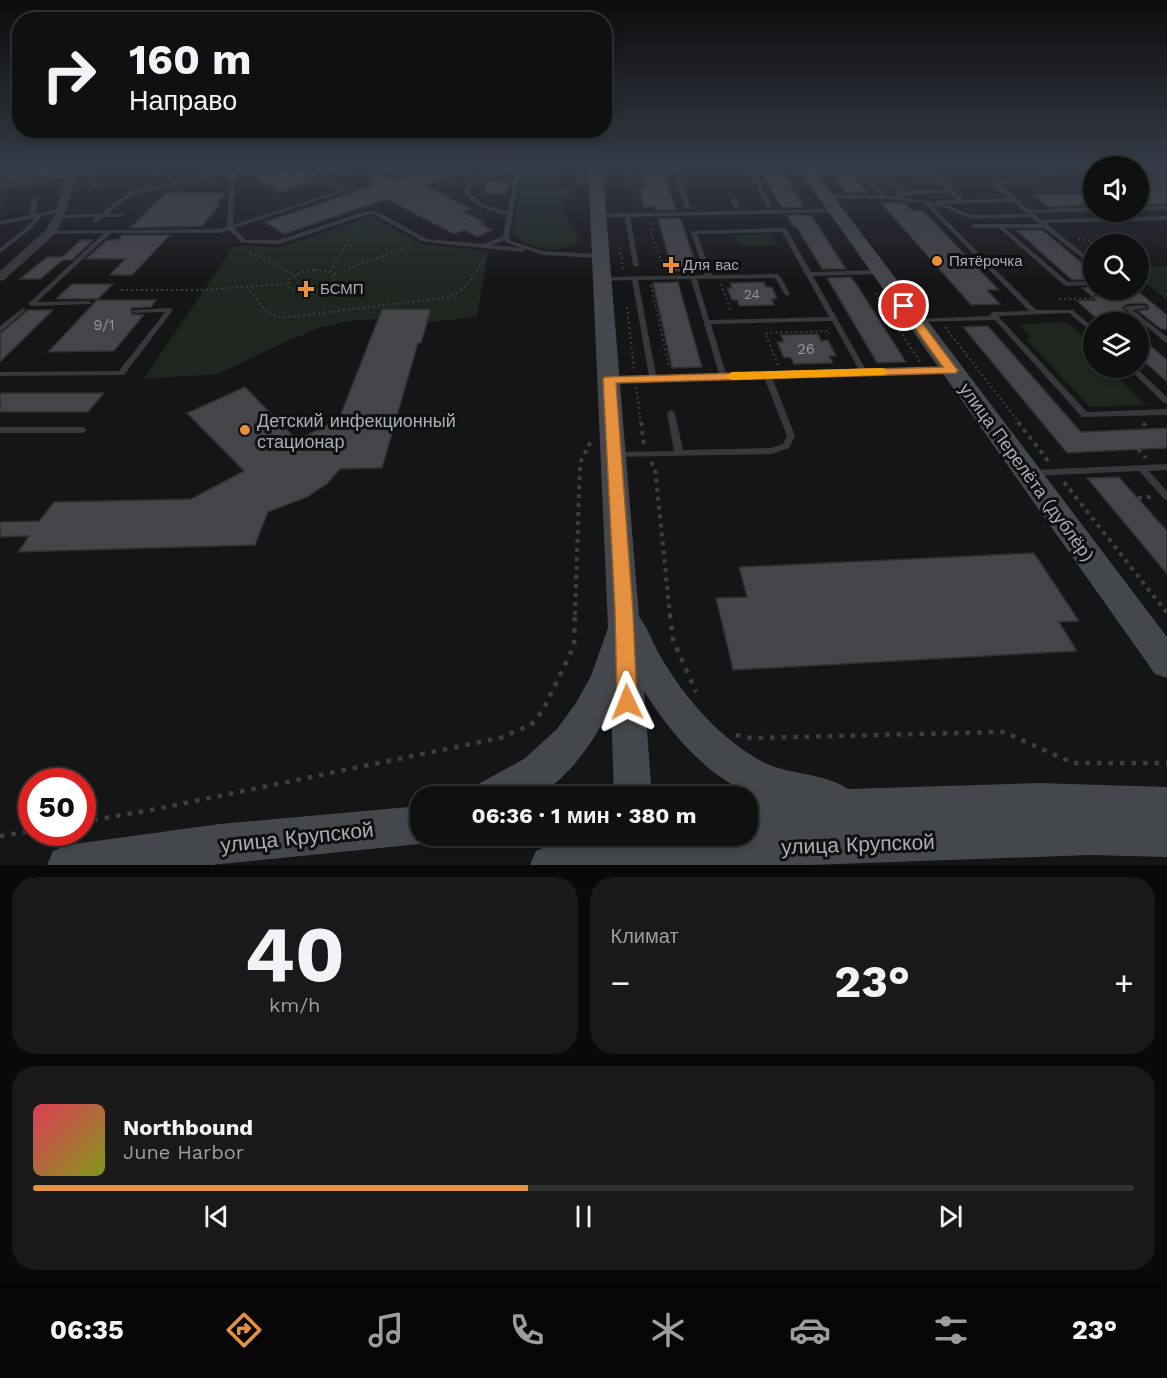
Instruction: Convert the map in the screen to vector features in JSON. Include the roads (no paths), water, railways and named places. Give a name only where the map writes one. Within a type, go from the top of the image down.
[{"type":"main road","points":[[602,204],[604,214],[600,256],[615,455],[633,786]]},
{"type":"main road","name":"улица Перелёта (дублёр)","points":[[831,205],[1167,663]]},
{"type":"main road","points":[[516,786],[559,754],[583,722],[604,683],[618,647],[624,612]]},
{"type":"main road","points":[[624,612],[637,645],[656,678],[681,716],[710,747],[739,768],[774,785],[858,808]]},
{"type":"main road","name":"улица Крупской","points":[[758,811],[1038,802],[1167,806]]},
{"type":"main road","name":"улица Крупской","points":[[67,865],[220,844],[410,826]]},
{"type":"main road","name":"улица Крупской","points":[[550,865],[636,854],[704,849],[1090,835],[1167,837]]},
{"type":"street","points":[[0,277],[51,232],[63,204]]},
{"type":"lane","points":[[0,251],[34,223],[37,216],[35,204]]},
{"type":"lane","points":[[95,222],[117,204]]},
{"type":"lane","points":[[231,204],[230,227],[244,242],[280,242],[374,212],[426,241],[543,253],[600,256]]},
{"type":"lane","points":[[51,232],[219,231],[301,204]]},
{"type":"lane","points":[[481,204],[489,209],[510,214]]},
{"type":"lane","points":[[512,204],[506,237],[509,242],[543,253]]},
{"type":"lane","points":[[735,204],[737,208]]},
{"type":"lane","points":[[604,214],[627,215],[835,204]]},
{"type":"lane","points":[[927,204],[1035,313]]},
{"type":"lane","points":[[936,204],[971,217],[1083,211]]},
{"type":"lane","points":[[1019,204],[1083,256]]},
{"type":"lane","points":[[604,214],[636,209],[831,205]]},
{"type":"lane","points":[[1149,208],[1167,207]]},
{"type":"lane","points":[[1,220],[60,214],[121,215]]},
{"type":"lane","points":[[627,215],[636,265]]},
{"type":"lane","points":[[974,226],[1167,218]]},
{"type":"lane","points":[[1000,226],[1066,284],[1083,283]]},
{"type":"lane","points":[[709,277],[694,232],[784,230],[864,372]]},
{"type":"lane","points":[[89,303],[31,303],[109,232]]},
{"type":"lane","points":[[487,246],[506,237]]},
{"type":"lane","points":[[809,274],[880,272]]},
{"type":"lane","points":[[602,279],[777,276],[787,294]]},
{"type":"lane","points":[[693,277],[723,376]]},
{"type":"lane","points":[[635,279],[653,378]]},
{"type":"lane","points":[[1144,307],[1127,308],[1163,334],[1167,341]]},
{"type":"lane","points":[[0,330],[24,310]]},
{"type":"lane","points":[[0,374],[120,373],[170,310],[135,311]]},
{"type":"lane","points":[[1083,322],[1071,311],[993,314],[1084,415],[1167,412]]},
{"type":"lane","points":[[706,322],[791,316],[834,319]]},
{"type":"lane","points":[[915,321],[997,318]]},
{"type":"lane","points":[[609,379],[951,370]]},
{"type":"lane","points":[[615,455],[772,451],[786,446],[791,436],[767,375]]},
{"type":"lane","points":[[1143,378],[1167,401]]},
{"type":"lane","points":[[670,413],[679,453]]},
{"type":"lane","points":[[0,430],[83,430]]},
{"type":"lane","points":[[1028,474],[1167,467]]},
{"type":"lane","points":[[1141,468],[1162,497]]},
{"type":"place","name":"Пятёрочка","points":[[937,261]]},
{"type":"place","name":"Для вас","points":[[671,265]]},
{"type":"place","name":"БСМП","points":[[306,289]]},
{"type":"place","name":"Детский инфекционный стационар","points":[[245,430]]}]
